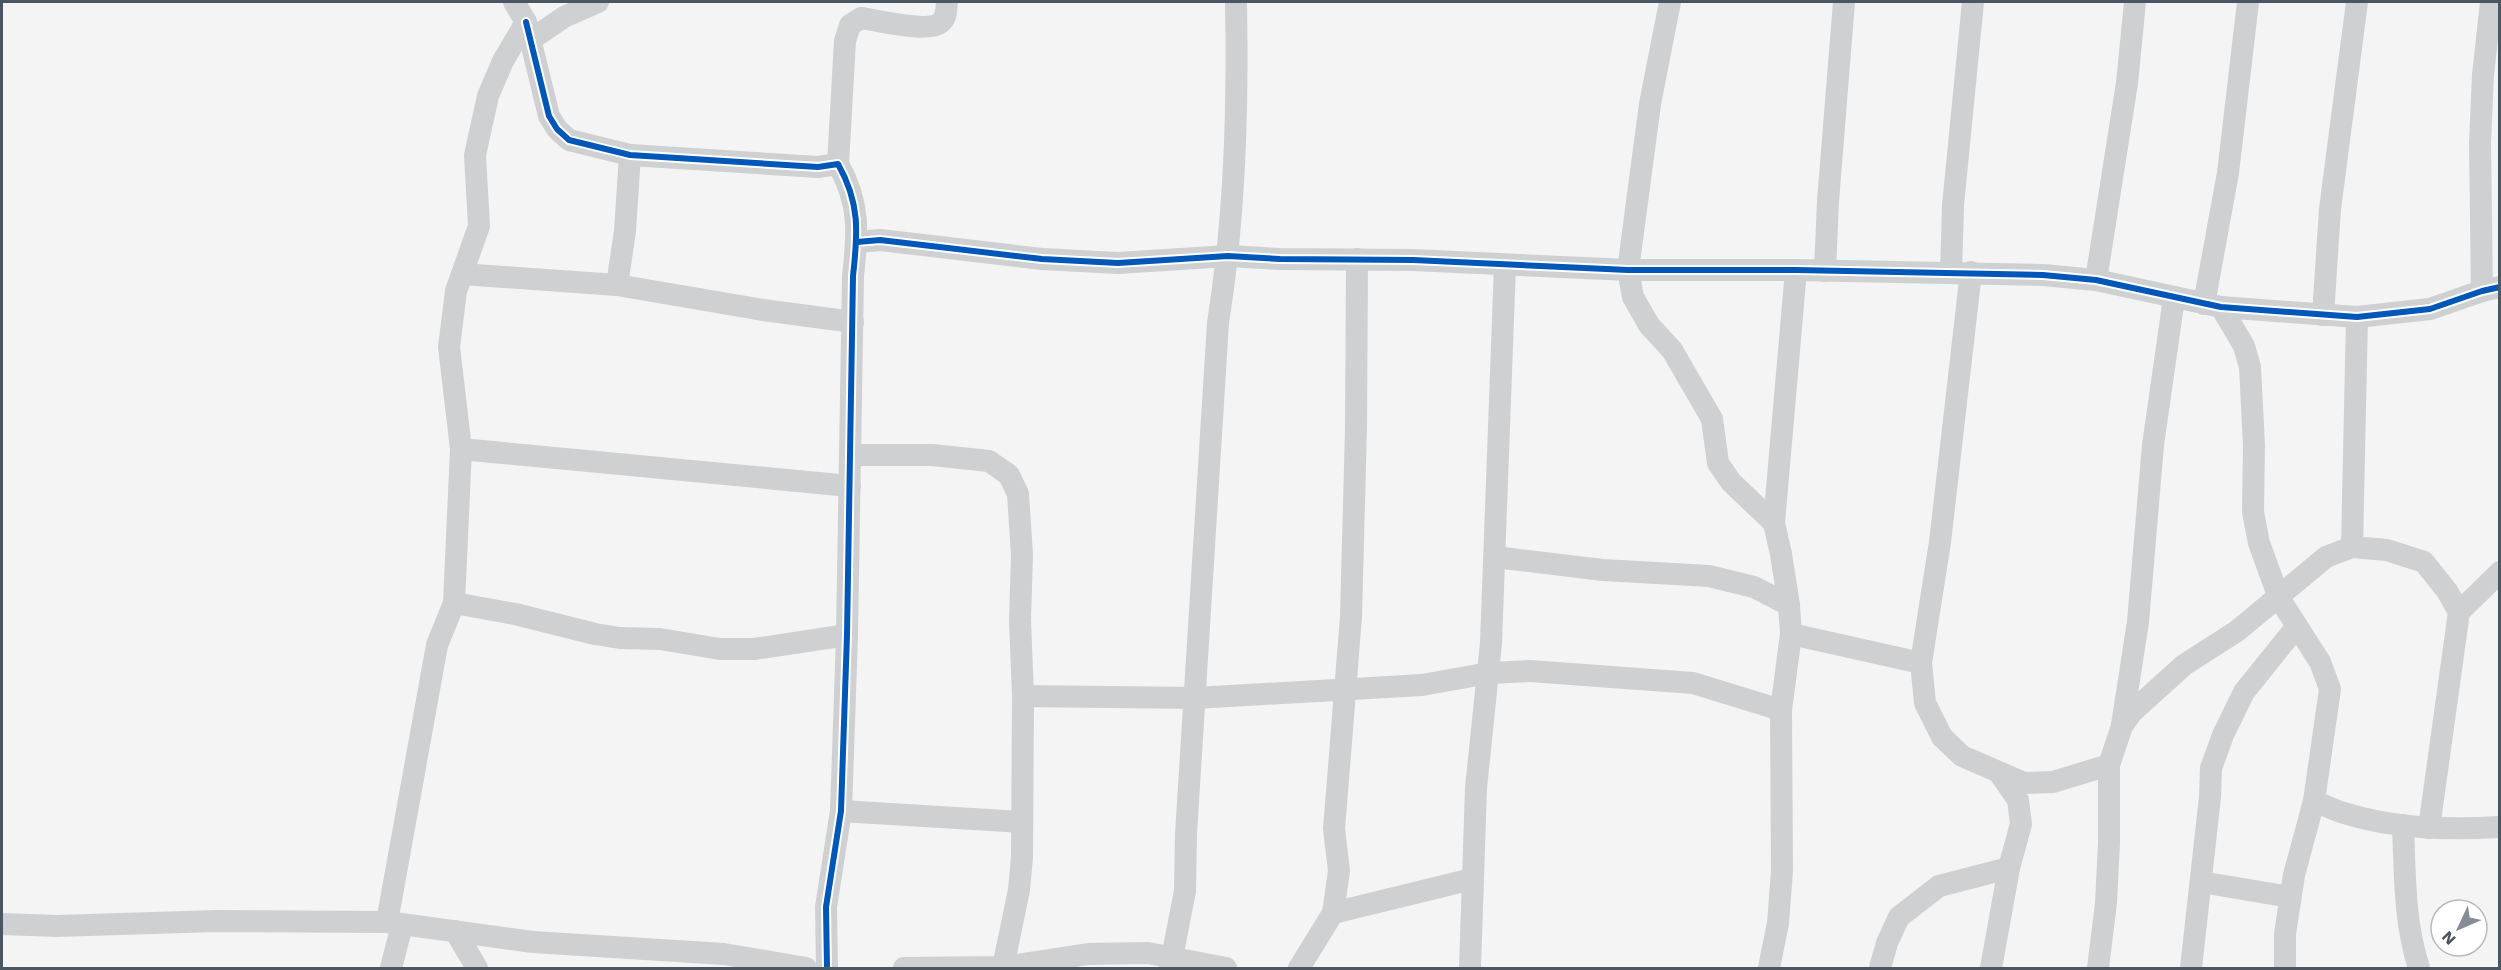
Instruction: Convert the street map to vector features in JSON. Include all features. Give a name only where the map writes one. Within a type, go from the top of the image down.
[{"type":"street","points":[[514,2],[529,30],[549,116],[557,129],[569,140],[630,155],[818,167],[838,164]]},
{"type":"street","points":[[391,969],[395,923],[437,645],[454,603],[461,449],[449,347],[456,291],[478,226],[475,155],[488,96],[503,61],[529,30],[598,2]]},
{"type":"street","points":[[827,969],[826,907],[841,811],[847,635],[853,276],[857,242],[855,201],[838,164],[845,41],[850,25],[861,18],[927,28],[939,25],[946,17],[947,2]]},
{"type":"street","points":[[1172,963],[1185,891],[1185,834],[1218,323],[1228,256],[1235,173],[1236,2]]},
{"type":"street","points":[[1670,2],[1650,104],[1628,270],[1633,297],[1649,325],[1672,350],[1712,419],[1718,463],[1731,482],[1774,523]]},
{"type":"street","points":[[1826,271],[1828,201],[1844,2]]},
{"type":"street","points":[[1973,2],[1953,205],[1961,272],[1940,542],[1921,663],[1925,703],[1942,737],[1962,756],[2024,783],[2053,782],[2109,765]]},
{"type":"street","points":[[2096,280],[2127,83],[2135,2]]},
{"type":"street","points":[[2248,2],[2212,306],[2244,346],[2250,367],[2254,445],[2253,512],[2259,543],[2279,598],[2320,662],[2330,689],[2314,801],[2290,897],[2285,934],[2285,969]]},
{"type":"street","points":[[2323,315],[2330,209],[2357,2]]},
{"type":"street","points":[[857,242],[880,240],[1042,259],[1118,263],[1228,256],[1628,270],[1796,270],[2043,275],[2096,280],[2212,306],[2357,317],[2430,309],[2491,289],[2480,143],[2483,75],[2491,2]]},
{"type":"street","points":[[618,285],[625,231],[630,155]]},
{"type":"street","points":[[1299,969],[1333,913],[1339,871],[1334,829],[1346,688],[1352,570],[1357,259]]},
{"type":"street","points":[[1470,969],[1476,788],[1489,673],[1495,557],[1504,265]]},
{"type":"street","points":[[1769,969],[1778,923],[1782,871],[1781,710],[1791,634],[1790,605],[1774,523],[1796,270]]},
{"type":"street","points":[[462,274],[618,285],[763,310],[853,322]]},
{"type":"street","points":[[2098,969],[2108,867],[2109,765],[2122,726],[2138,622],[2153,445],[2174,298]]},
{"type":"street","points":[[2352,547],[2357,317]]},
{"type":"street","points":[[461,449],[850,486]]},
{"type":"street","points":[[850,455],[932,455],[989,461],[1009,476],[1018,494],[1023,696],[1022,822],[1019,890],[1003,967]]},
{"type":"street","points":[[2122,726],[2132,712],[2184,665],[2237,631],[2326,557],[2352,547],[2387,549],[2424,562],[2447,591],[2459,612],[2429,828]]},
{"type":"street","points":[[1495,557],[1603,570],[1709,576],[1754,587],[1790,605]]},
{"type":"street","points":[[2459,612],[2499,573]]},
{"type":"street","points":[[454,603],[515,614],[603,635],[660,639],[720,649],[754,649],[847,635]]},
{"type":"street","points":[[2191,969],[2211,768],[2223,735],[2244,692],[2297,626]]},
{"type":"street","points":[[1791,634],[1921,663]]},
{"type":"street","points":[[1023,696],[1195,698],[1422,685],[1489,673],[1530,670],[1693,684],[1781,710]]},
{"type":"street","points":[[1991,969],[2009,868],[2020,824],[2018,800],[2000,774]]},
{"type":"street","points":[[2314,801],[2342,813],[2403,825],[2458,830],[2499,827]]},
{"type":"street","points":[[841,811],[1022,822]]},
{"type":"street","points":[[2403,825],[2406,909],[2410,941],[2419,969]]},
{"type":"street","points":[[1880,969],[1887,943],[1899,917],[1915,904],[1939,886],[2009,868]]},
{"type":"street","points":[[1333,913],[1472,879]]},
{"type":"street","points":[[2201,882],[2290,897]]},
{"type":"street","points":[[2,924],[68,926],[216,921],[395,923],[533,942],[724,954],[806,969]]},
{"type":"street","points":[[454,931],[477,969]]},
{"type":"street","points":[[904,969],[1003,967],[1088,954],[1148,953],[1172,963],[1226,969]]},
{"type":"cycle path","points":[[526,22],[549,116],[557,129],[569,140],[630,155],[818,167],[838,164],[850,192],[856,218],[856,245],[853,276],[847,635],[841,811],[826,907],[827,968]]},
{"type":"cycle path","points":[[857,242],[880,240],[1042,259],[1118,263],[1228,256],[1280,259],[1413,260],[1628,270],[1796,270],[2043,275],[2096,280],[2221,307],[2357,317],[2430,309],[2500,287]]}]
